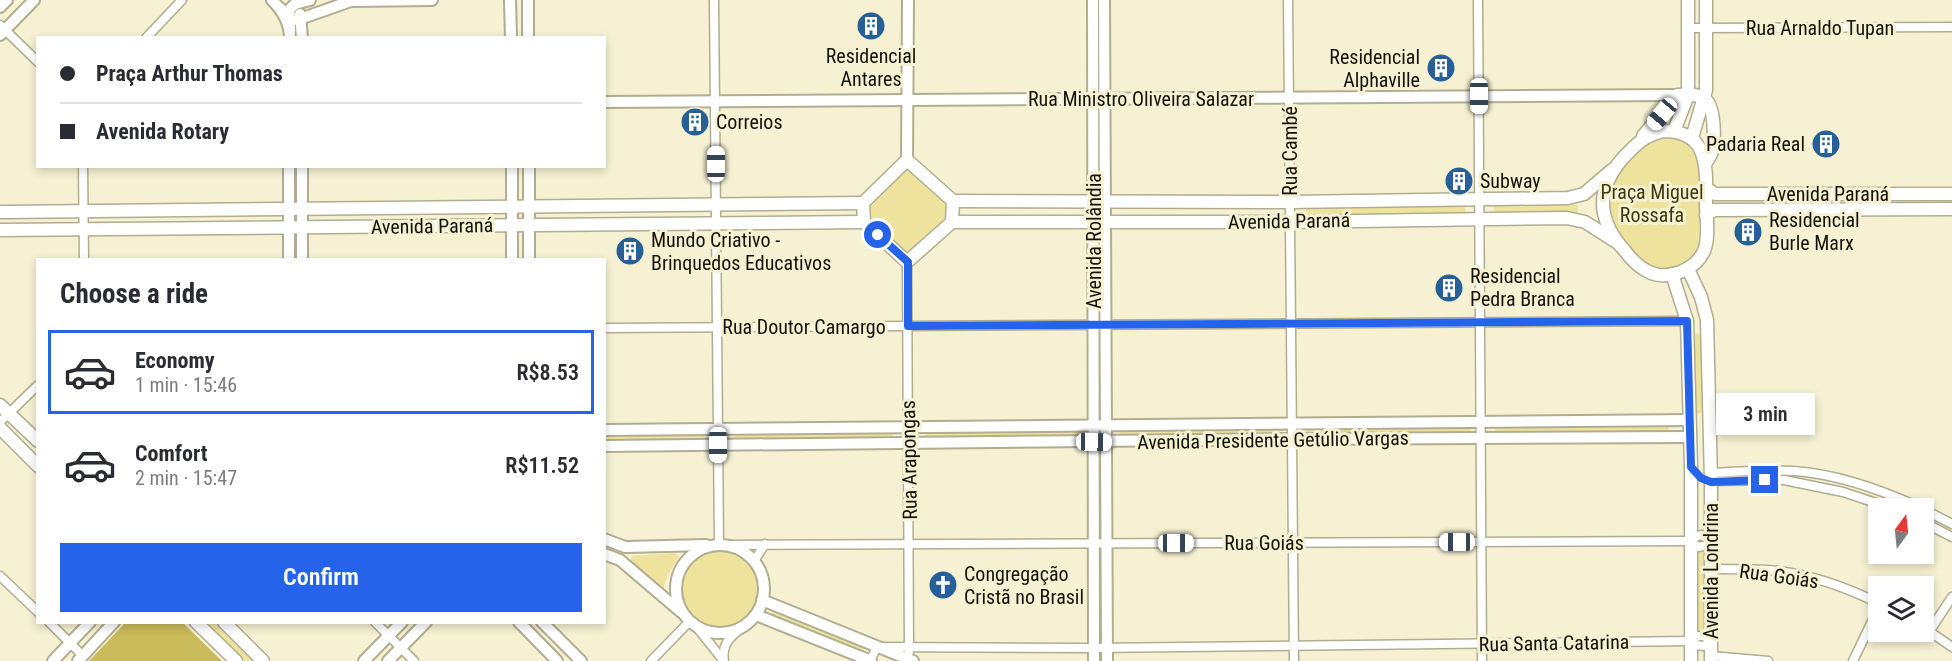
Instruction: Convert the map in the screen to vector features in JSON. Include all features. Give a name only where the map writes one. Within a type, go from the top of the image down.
[{"type":"main road","points":[[1674,131],[1682,95],[1689,28],[1688,0]]},
{"type":"main road","points":[[1692,138],[1705,99],[1706,0]]},
{"type":"main road","points":[[1639,140],[1658,132],[1674,131],[1692,138],[1699,147],[1706,164],[1706,246],[1702,254],[1688,269],[1672,274],[1659,275],[1649,272],[1633,260],[1618,243],[1606,224],[1602,205],[1604,188],[1612,170],[1639,140],[1682,95],[1696,95],[1705,99],[1713,113],[1713,150],[1706,164]]},
{"type":"main road","points":[[907,160],[953,201],[952,222],[908,262],[864,222],[863,203],[907,160]]},
{"type":"main road","name":"Avenida Paraná","points":[[953,201],[1290,202],[1576,197],[1592,188],[1612,170]]},
{"type":"main road","name":"Avenida Paraná","points":[[1706,188],[1715,194],[1952,194]]},
{"type":"main road","points":[[1772,194],[1772,210]]},
{"type":"main road","points":[[1905,194],[1906,209]]},
{"type":"main road","points":[[839,203],[846,210],[844,219],[840,222]]},
{"type":"main road","name":"Avenida Paraná","points":[[0,212],[115,213],[334,208],[550,208],[863,203]]},
{"type":"main road","points":[[747,205],[741,212],[741,216],[747,223]]},
{"type":"main road","points":[[694,206],[698,207],[701,214],[696,224]]},
{"type":"main road","points":[[471,207],[476,216],[471,225]]},
{"type":"main road","points":[[334,208],[330,211],[328,220],[335,227]]},
{"type":"main road","points":[[550,208],[546,219],[552,226]]},
{"type":"main road","points":[[265,209],[272,216],[272,221],[266,228]]},
{"type":"main road","name":"Avenida Paraná","points":[[1706,215],[1714,210],[1952,209]]},
{"type":"main road","points":[[50,212],[56,221],[50,230]]},
{"type":"main road","points":[[114,230],[108,223],[108,219],[115,213]]},
{"type":"main road","name":"Avenida Paraná","points":[[952,222],[1291,222],[1575,218],[1618,243]]},
{"type":"main road","name":"Avenida Paraná","points":[[0,231],[864,222]]},
{"type":"main road","name":"Avenida Londrina","points":[[1688,269],[1701,297],[1707,320],[1711,477],[1711,658]]},
{"type":"main road","name":"Avenida Londrina","points":[[1672,274],[1687,321],[1691,467],[1691,661]]},
{"type":"main road","points":[[3,413],[36,439]]},
{"type":"main road","points":[[1690,420],[1697,421],[1709,429]]},
{"type":"main road","points":[[0,428],[36,464]]},
{"type":"main road","points":[[13,441],[12,437],[17,429],[26,429]]},
{"type":"main road","points":[[1691,467],[1701,478],[1711,477]]},
{"type":"main road","points":[[198,624],[236,661]]},
{"type":"main road","points":[[226,624],[263,661]]},
{"type":"street","points":[[0,7],[7,0]]},
{"type":"street","points":[[34,0],[2,30],[36,60]]},
{"type":"street","points":[[148,36],[182,0]]},
{"type":"street","points":[[272,0],[284,12],[297,20],[351,1],[432,0]]},
{"type":"street","points":[[293,2],[310,0]]},
{"type":"street","points":[[510,0],[511,36]]},
{"type":"street","points":[[528,0],[528,36]]},
{"type":"street","points":[[714,0],[719,545]]},
{"type":"street","points":[[907,160],[908,0]]},
{"type":"street","name":"Avenida Rolândia","points":[[1093,0],[1099,99]]},
{"type":"street","name":"Avenida Rolândia","points":[[1104,0],[1099,99],[1099,223],[1094,325],[1094,442],[1107,661]]},
{"type":"street","name":"Rua Cambé","points":[[1288,0],[1294,661]]},
{"type":"street","points":[[1478,0],[1482,661]]},
{"type":"street","points":[[284,12],[289,10],[293,2]]},
{"type":"street","points":[[293,2],[302,18],[302,36]]},
{"type":"street","points":[[284,12],[290,34]]},
{"type":"street","name":"Rua Arnaldo Tupan","points":[[1689,28],[1952,27]]},
{"type":"street","name":"Rua Ministro Oliveira Salazar","points":[[606,102],[1682,95]]},
{"type":"street","points":[[83,168],[84,258]]},
{"type":"street","points":[[289,168],[289,258]]},
{"type":"street","points":[[302,168],[303,258]]},
{"type":"street","points":[[512,168],[512,258]]},
{"type":"street","points":[[529,168],[529,258]]},
{"type":"street","points":[[513,184],[519,188],[529,183]]},
{"type":"street","name":"Avenida Rolândia","points":[[1094,661],[1106,442],[1105,325],[1099,223]]},
{"type":"street","name":"Rua Arapongas","points":[[908,262],[910,660]]},
{"type":"street","name":"Rua Doutor Camargo","points":[[606,328],[1687,321]]},
{"type":"street","points":[[3,413],[36,387]]},
{"type":"street","points":[[1666,419],[1671,426],[1668,438]]},
{"type":"street","name":"Avenida Presidente Getúlio Vargas","points":[[606,430],[1690,420]]},
{"type":"street","name":"Avenida Presidente Getúlio Vargas","points":[[606,447],[1291,439],[1690,438]]},
{"type":"street","points":[[1711,477],[1808,472],[1896,498]]},
{"type":"street","points":[[1783,475],[1868,501]]},
{"type":"street","points":[[1934,515],[1952,524]]},
{"type":"street","points":[[1934,528],[1952,537]]},
{"type":"street","name":"Rua Goiás","points":[[719,545],[1691,541],[1702,535],[1711,541]]},
{"type":"street","points":[[606,540],[625,547],[719,545],[742,551],[754,561],[764,584],[762,600],[756,615],[726,641],[723,648],[724,661]]},
{"type":"street","points":[[754,561],[765,544]]},
{"type":"street","points":[[719,545],[700,549],[689,557],[678,573],[676,592],[679,605],[690,621],[724,661]]},
{"type":"street","points":[[620,560],[625,547]]},
{"type":"street","points":[[606,555],[620,560],[690,621],[708,631],[721,633],[746,624]]},
{"type":"street","name":"Rua Goiás","points":[[1711,569],[1768,570],[1789,573],[1818,579],[1868,599]]},
{"type":"street","points":[[0,576],[36,610]]},
{"type":"street","points":[[1934,620],[1952,597]]},
{"type":"street","points":[[762,600],[910,660]]},
{"type":"street","points":[[756,615],[870,661],[877,646]]},
{"type":"street","points":[[651,661],[690,621]]},
{"type":"street","points":[[50,624],[70,643],[80,658],[112,624]]},
{"type":"street","points":[[53,661],[88,624]]},
{"type":"street","points":[[377,624],[414,661]]},
{"type":"street","points":[[364,661],[400,624]]},
{"type":"street","points":[[388,661],[424,624]]},
{"type":"street","points":[[521,624],[557,661]]},
{"type":"street","points":[[544,624],[581,661]]},
{"type":"street","points":[[1853,661],[1868,630]]},
{"type":"street","points":[[1934,635],[1952,647]]},
{"type":"street","name":"Rua Santa Catarina","points":[[877,646],[1094,648],[1482,644],[1691,641],[1698,636],[1704,636],[1711,641]]},
{"type":"street","points":[[1711,658],[1768,661]]},
{"type":"green space","name":"Praça Miguel Rossafa","points":[[1658,136],[1674,137],[1687,144],[1699,164],[1698,245],[1689,262],[1675,269],[1653,269],[1633,255],[1607,217],[1607,190],[1625,161]]},
{"type":"green space","points":[[907,160],[953,201],[952,222],[907,262],[864,222],[863,203]]},
{"type":"green space","points":[[1465,205],[1465,214],[1306,216],[1306,206]]},
{"type":"green space","points":[[1494,205],[1578,205],[1578,214],[1494,214]]},
{"type":"green space","points":[[1695,333],[1702,335],[1704,411],[1698,414],[1695,411],[1693,335]]},
{"type":"green space","points":[[1667,425],[1669,427],[1667,432],[1499,434],[1495,431],[1495,427]]},
{"type":"green space","points":[[1470,426],[1472,428],[1470,434],[1309,434],[1306,431],[1306,429]]},
{"type":"green space","points":[[1121,428],[1278,428],[1281,433],[1279,436],[1121,436],[1119,434]]},
{"type":"green space","points":[[1082,429],[1084,432],[1082,437],[929,438],[926,436],[926,432]]},
{"type":"green space","points":[[892,432],[891,440],[734,440],[733,436],[737,433]]},
{"type":"green space","points":[[702,434],[706,439],[704,441],[606,441],[606,435]]},
{"type":"green space","points":[[720,548],[736,551],[749,560],[758,573],[761,589],[758,605],[749,618],[736,627],[720,630],[704,627],[691,618],[682,605],[679,589],[682,573],[691,560],[704,551]]},
{"type":"green space","points":[[1698,552],[1703,552],[1705,556],[1705,629],[1703,633],[1699,633],[1696,628]]},
{"type":"green space","points":[[676,553],[679,557],[668,574],[663,590],[629,561],[633,556]]},
{"type":"green space","points":[[774,610],[864,644],[864,650],[862,652],[774,616],[772,613]]},
{"type":"green space","points":[[205,624],[217,624],[255,661],[243,661]]},
{"type":"shaded area","points":[[124,624],[184,624],[222,661],[89,661]]},
{"type":"place","name":"Residencial Antares","points":[[871,26]]},
{"type":"place","name":"Residencial Alphaville","points":[[1441,68]]},
{"type":"place","name":"Correios","points":[[695,122]]},
{"type":"place","name":"Padaria Real","points":[[1826,144]]},
{"type":"place","name":"Subway","points":[[1459,181]]},
{"type":"place","name":"Residencial Burle Marx","points":[[1748,232]]},
{"type":"place","name":"Mundo Criativo - Brinquedos Educativos","points":[[630,251]]},
{"type":"place","name":"Residencial Pedra Branca","points":[[1449,288]]},
{"type":"place","name":"Congregação Cristã no Brasil","points":[[943,585]]},
{"type":"route","points":[[878,235],[908,262],[908,326],[1687,321],[1691,467],[1701,478],[1711,482],[1765,480]]}]
